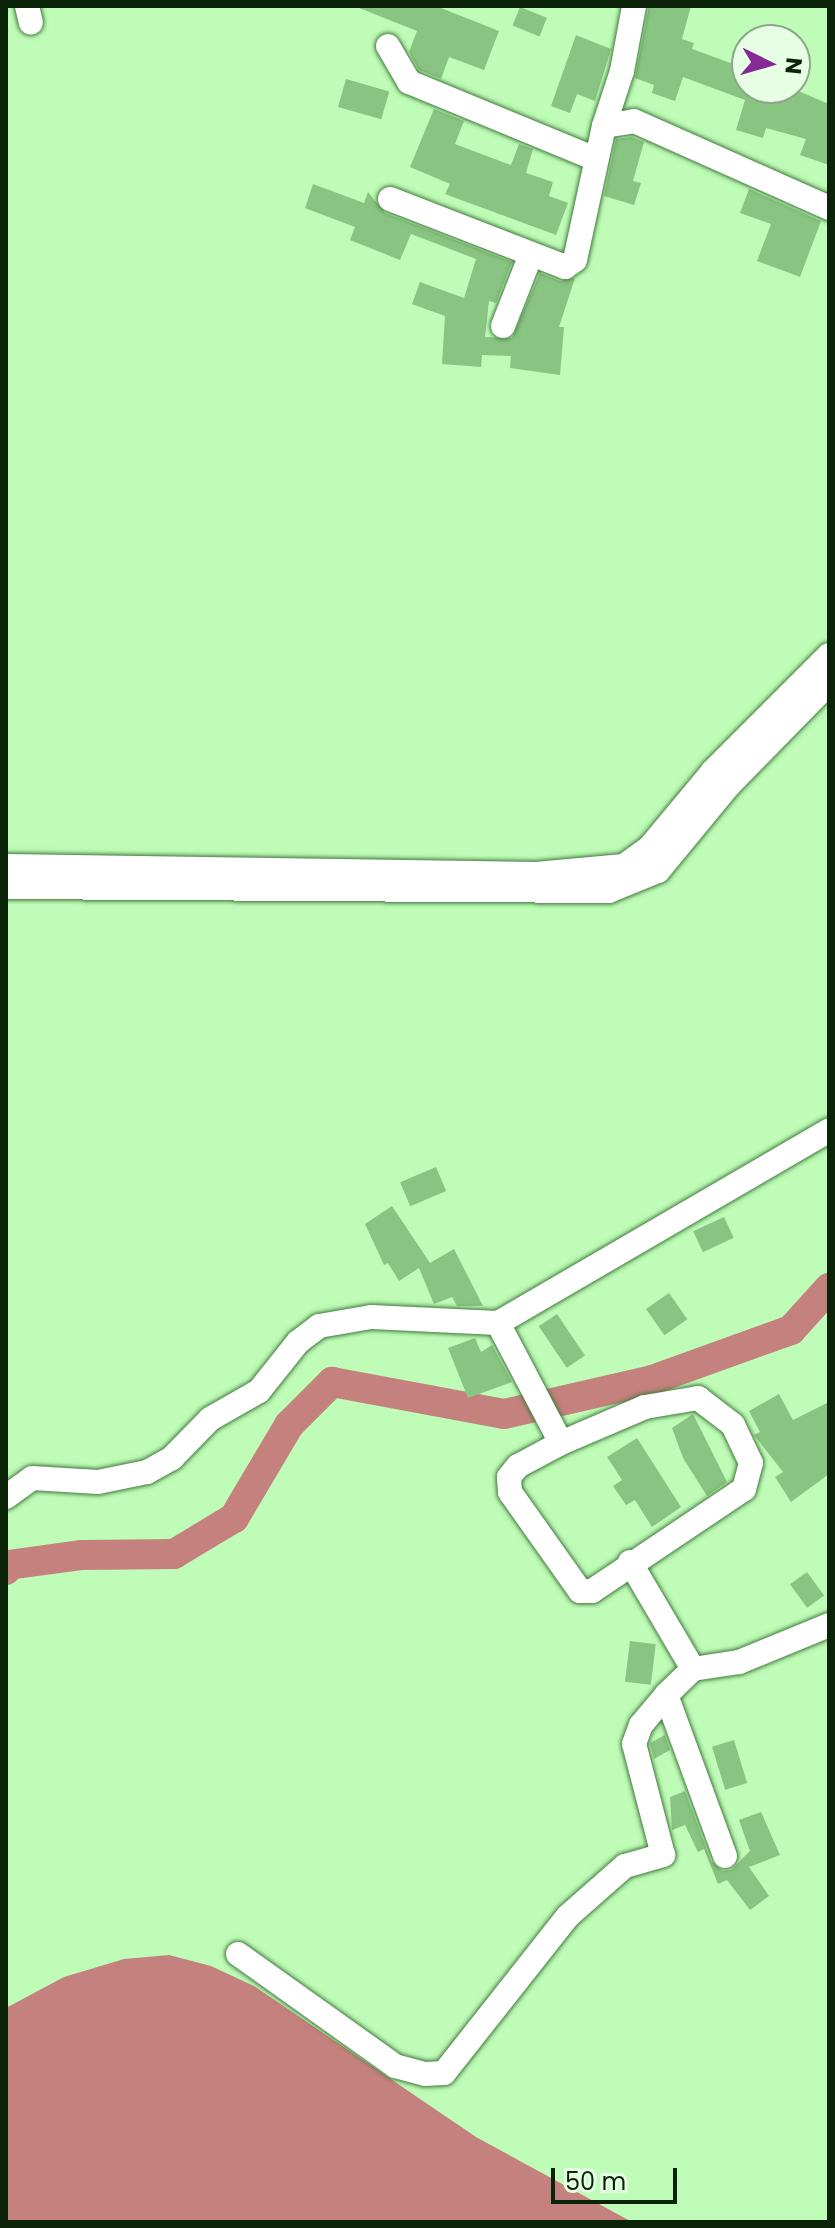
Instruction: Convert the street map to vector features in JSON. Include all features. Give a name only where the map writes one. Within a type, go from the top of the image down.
[{"type":"street","points":[[390,199],[530,257],[565,267],[575,260],[604,126],[622,71],[634,6]]},
{"type":"street","points":[[388,46],[409,82],[596,159]]},
{"type":"street","points":[[604,126],[634,121],[829,208]]},
{"type":"street","points":[[503,326],[530,257]]},
{"type":"street","points":[[6,866],[609,891],[635,885],[658,871],[721,778],[829,655]]},
{"type":"street","points":[[721,778],[829,683]]},
{"type":"street","points":[[6,887],[341,881]]},
{"type":"street","points":[[11,1493],[32,1478],[98,1482],[147,1472],[172,1458],[210,1419],[259,1391],[298,1342],[319,1326],[344,1319],[498,1323],[829,1130]]},
{"type":"street","points":[[498,1323],[561,1443]]},
{"type":"street","points":[[686,1396],[713,1406],[733,1425],[751,1463],[750,1482],[592,1591],[580,1591],[510,1492],[509,1477],[518,1466],[561,1443],[645,1407],[686,1396]]},
{"type":"street","points":[[630,1562],[693,1669]]},
{"type":"street","points":[[238,1954],[395,2066],[425,2074],[444,2073],[568,1916],[625,1866],[663,1855],[634,1744],[641,1725],[666,1695],[693,1669],[769,1652],[829,1625]]},
{"type":"street","points":[[666,1695],[725,1856]]},
{"type":"shaded area","points":[[169,1955],[211,1966],[254,1986],[476,2137],[632,2222],[6,2222],[6,2008],[64,1977],[124,1959]]},
{"type":"building","points":[[354,6],[436,6],[499,31],[484,70],[449,57],[441,79],[419,70],[409,52],[417,31]]},
{"type":"building","points":[[649,6],[691,6],[682,39],[694,43],[692,49],[731,63],[731,95],[683,77],[675,101],[652,93],[654,85],[635,78]]},
{"type":"building","points":[[520,7],[547,18],[539,36],[513,26]]},
{"type":"building","points":[[576,35],[611,49],[595,101],[577,94],[570,113],[551,106]]},
{"type":"building","points":[[346,79],[389,91],[381,119],[338,107]]},
{"type":"building","points":[[811,96],[829,104],[829,165],[800,155],[806,139],[766,128],[763,138],[736,130],[744,104],[811,104]]},
{"type":"building","points":[[434,109],[464,121],[455,144],[511,165],[519,144],[533,149],[526,173],[553,182],[549,196],[568,203],[556,235],[445,194],[450,184],[410,167]]},
{"type":"building","points":[[632,137],[644,142],[633,181],[641,183],[634,205],[604,196],[616,139]]},
{"type":"building","points":[[313,184],[364,203],[368,192],[385,213],[512,262],[496,303],[489,301],[485,337],[512,338],[540,273],[560,281],[575,278],[559,327],[564,327],[560,375],[510,368],[511,356],[482,355],[481,367],[442,364],[445,316],[412,304],[420,282],[464,298],[476,259],[411,234],[400,260],[350,240],[355,227],[305,208]]},
{"type":"building","points":[[749,189],[821,221],[800,277],[757,261],[771,224],[740,213]]},
{"type":"building","points":[[436,1167],[446,1191],[410,1206],[400,1182]]},
{"type":"building","points":[[392,1206],[430,1263],[454,1249],[483,1306],[457,1306],[452,1297],[434,1304],[419,1268],[399,1281],[388,1263],[384,1265],[365,1224]]},
{"type":"building","points":[[724,1217],[734,1238],[703,1252],[693,1231]]},
{"type":"building","points":[[669,1293],[687,1319],[664,1335],[646,1309]]},
{"type":"building","points":[[557,1314],[585,1355],[567,1368],[539,1326]]},
{"type":"building","points":[[475,1338],[481,1352],[492,1345],[512,1382],[468,1398],[448,1348]]},
{"type":"building","points":[[779,1394],[793,1420],[829,1402],[829,1474],[791,1502],[775,1477],[783,1472],[754,1435],[760,1432],[749,1411]]},
{"type":"building","points":[[693,1414],[727,1482],[707,1496],[683,1458],[672,1428]]},
{"type":"building","points":[[637,1438],[681,1507],[652,1527],[635,1500],[626,1505],[613,1486],[622,1480],[607,1457]]},
{"type":"building","points":[[807,1572],[824,1595],[807,1608],[790,1584]]},
{"type":"building","points":[[630,1641],[656,1644],[651,1685],[625,1682]]},
{"type":"building","points":[[665,1735],[670,1750],[654,1759],[650,1743]]},
{"type":"building","points":[[734,1740],[747,1783],[725,1790],[712,1747]]},
{"type":"building","points":[[685,1791],[711,1861],[722,1871],[731,1870],[750,1851],[739,1820],[761,1812],[780,1855],[749,1867],[769,1896],[750,1910],[727,1880],[718,1884],[704,1849],[698,1852],[685,1825],[672,1830],[670,1797]]},
{"type":"waterway","points":[[6,1570],[8,1565],[82,1555],[174,1554],[234,1518],[289,1425],[332,1382],[504,1414],[652,1380],[791,1330],[829,1288]]}]
